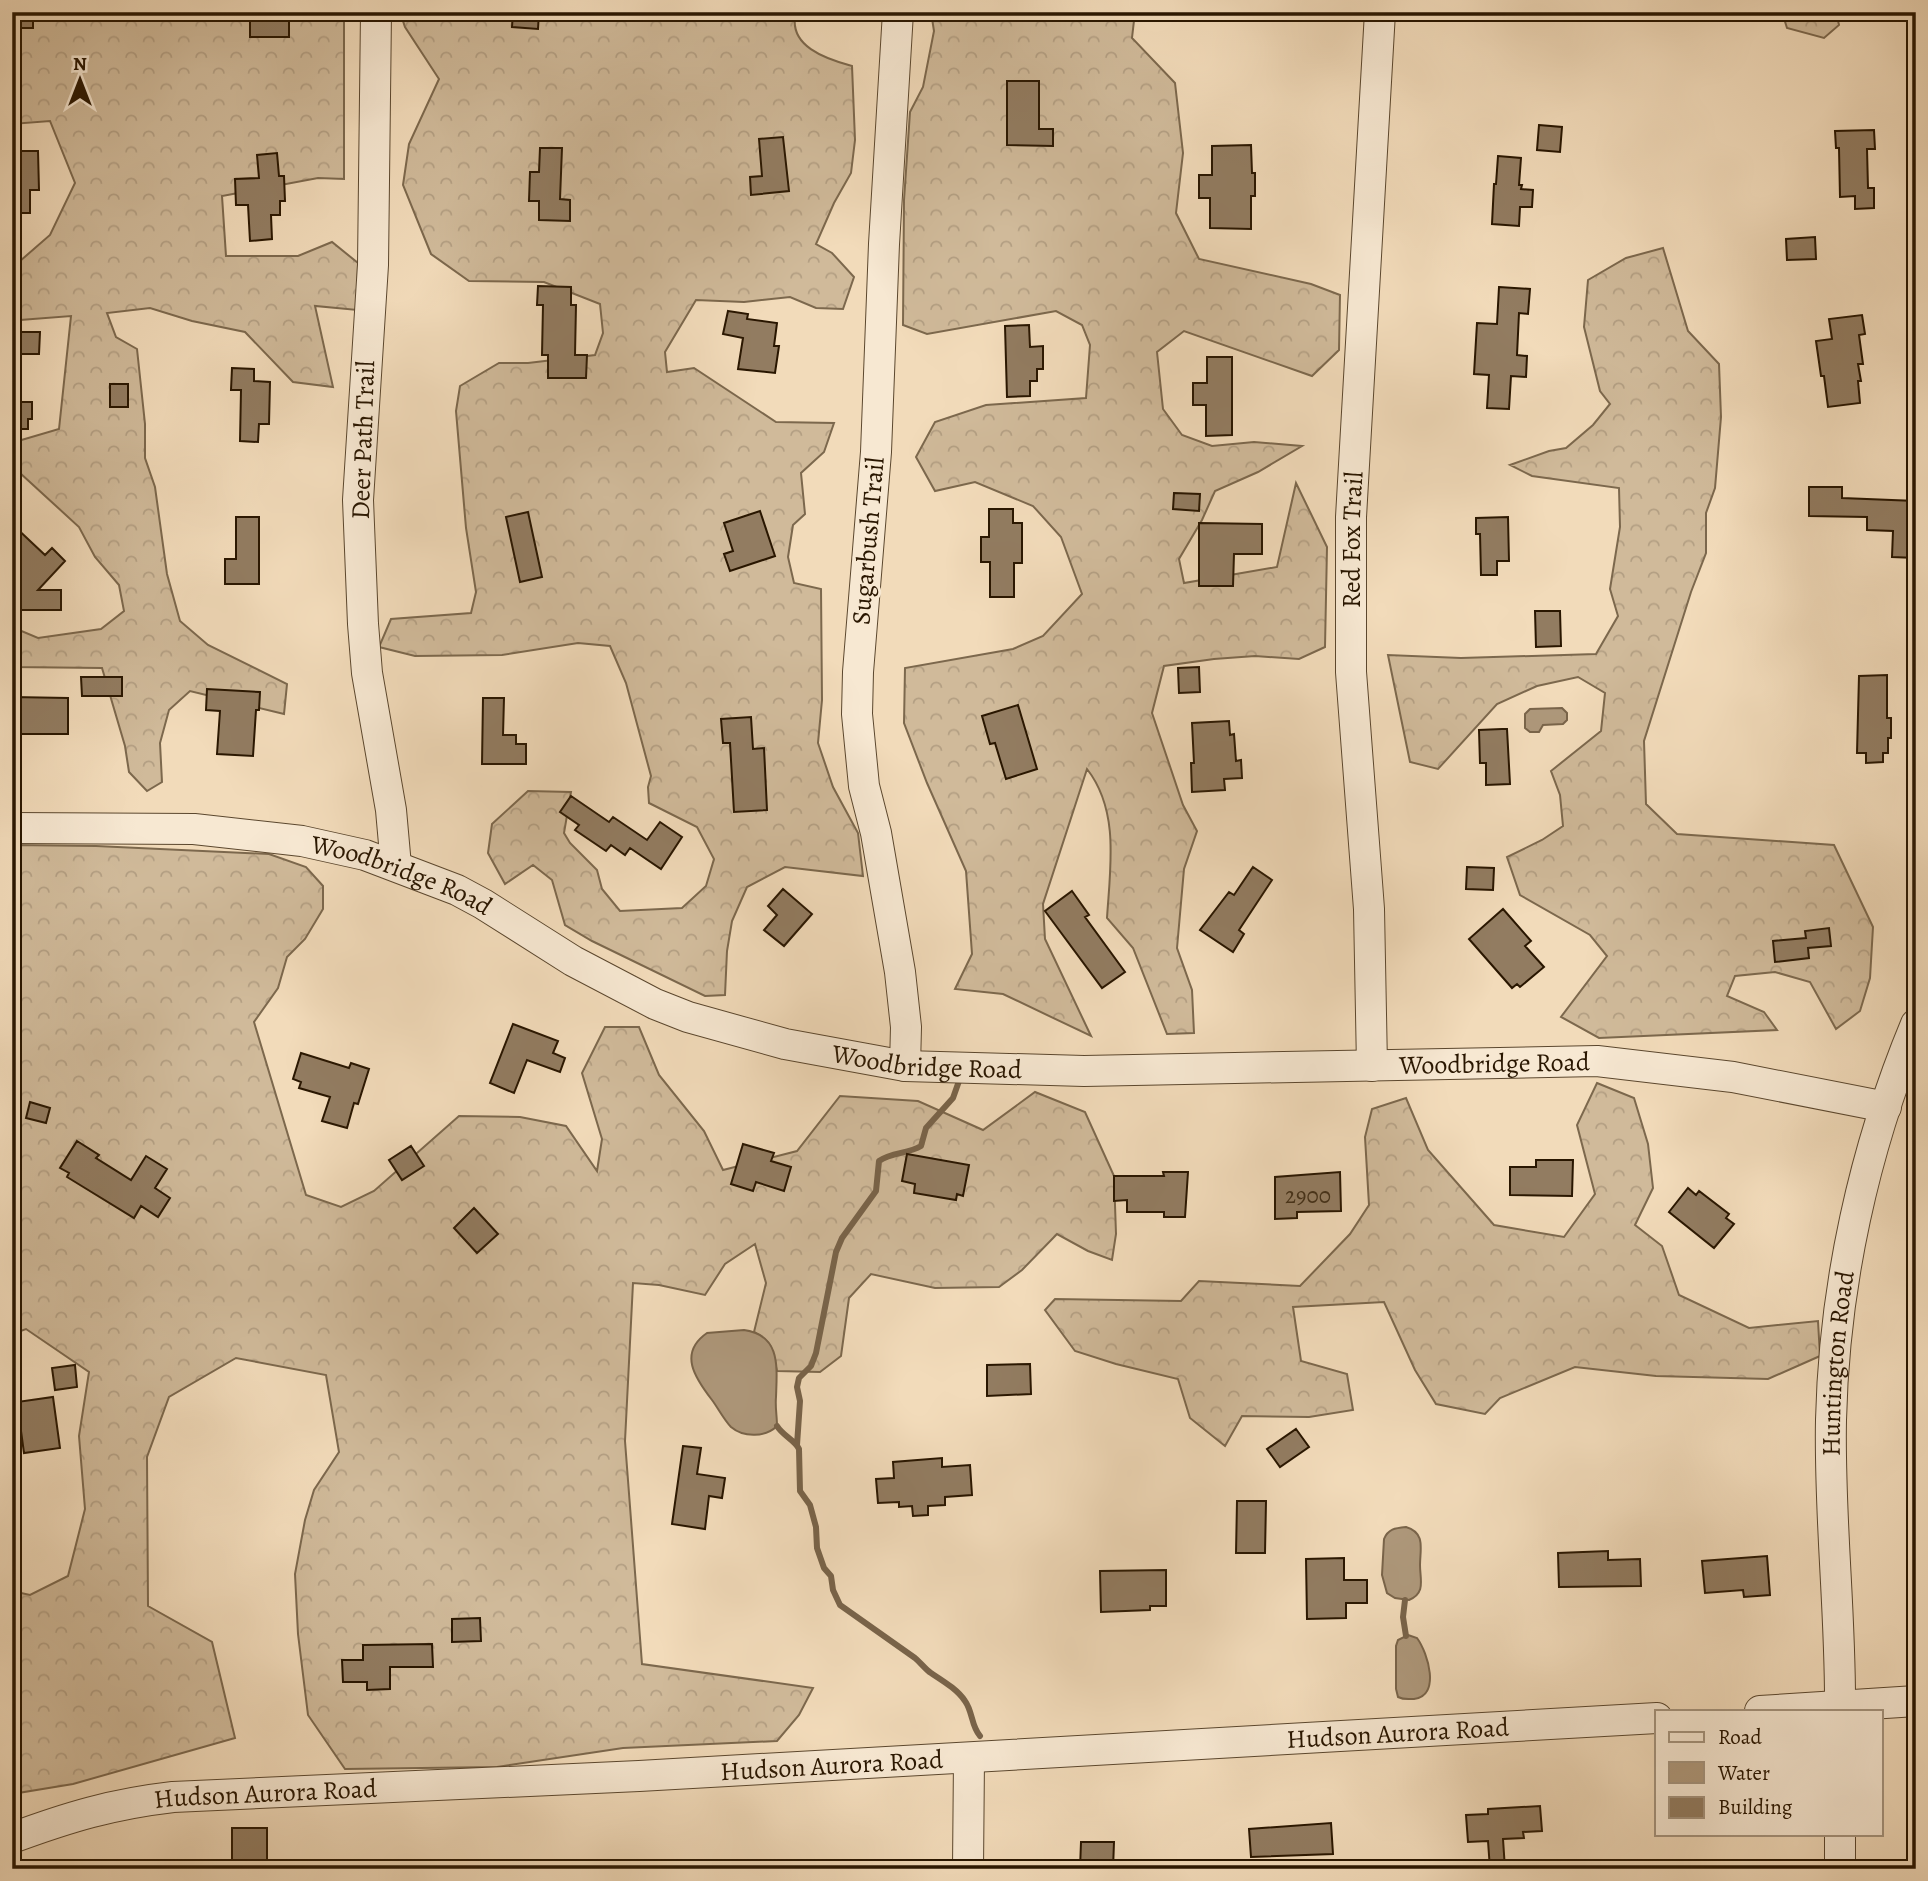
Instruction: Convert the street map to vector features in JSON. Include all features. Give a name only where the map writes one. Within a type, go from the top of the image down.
[{"type":"street","name":"Deer Path Trail","points":[[376,12],[373,265],[358,500],[362,624],[367,670],[391,810],[396,866]]},
{"type":"street","name":"Sugarbush Trail","points":[[898,12],[884,244],[876,452],[857,714],[864,786],[875,829],[900,972],[906,1027],[905,1066]]},
{"type":"street","name":"Red Fox Trail","points":[[1372,1066],[1368,906],[1350,672],[1351,517],[1380,12]]},
{"type":"street","name":"Woodbridge Road","points":[[12,828],[194,829],[247,833],[332,847],[396,866],[457,890],[573,961],[655,1004],[688,1017],[785,1044],[905,1066],[1084,1071],[1597,1061],[1733,1077],[1886,1107]]},
{"type":"street","name":"Huntington Road","points":[[1840,1709],[1831,1497],[1834,1357],[1853,1230],[1886,1107],[1916,1024]]},
{"type":"street","points":[[1800,1710],[1916,1702]]},
{"type":"street","name":"Hudson Aurora Road","points":[[12,1838],[70,1816],[112,1805],[173,1797],[626,1777],[1655,1718]]},
{"type":"street","points":[[968,1869],[969,1758]]},
{"type":"street","points":[[1840,1836],[1840,1869]]},
{"type":"green space","points":[[12,12],[344,12],[344,179],[318,178],[222,196],[226,256],[298,256],[332,242],[358,263],[357,310],[315,306],[333,387],[293,382],[245,332],[192,321],[150,308],[107,313],[116,337],[137,349],[145,424],[145,458],[155,487],[167,574],[180,621],[208,645],[287,684],[284,714],[190,691],[169,710],[160,743],[162,782],[147,791],[129,772],[125,746],[102,668],[12,667],[12,627],[38,638],[101,629],[124,611],[119,585],[95,557],[79,527],[20,473],[18,441],[59,429],[71,316],[12,323],[12,268],[50,235],[75,183],[50,121],[12,124]]},
{"type":"green space","points":[[400,12],[796,12],[797,34],[803,42],[820,55],[852,66],[855,140],[851,173],[816,244],[832,253],[854,277],[843,309],[816,308],[790,297],[744,302],[696,300],[665,352],[667,372],[694,368],[776,422],[834,423],[824,452],[801,473],[805,514],[793,525],[788,557],[794,583],[821,589],[822,700],[818,743],[833,787],[858,833],[863,876],[785,867],[747,887],[732,921],[727,951],[725,995],[705,996],[565,925],[552,880],[533,865],[505,884],[488,853],[492,824],[528,791],[571,792],[564,833],[570,843],[597,870],[602,889],[620,911],[682,908],[706,886],[714,859],[697,827],[649,803],[648,787],[651,776],[626,683],[610,646],[578,643],[502,655],[415,656],[379,647],[391,619],[471,613],[476,592],[466,528],[456,411],[460,386],[499,363],[528,363],[595,355],[603,333],[600,304],[544,282],[469,281],[431,254],[403,185],[409,144],[439,79],[405,27]]},
{"type":"green space","points":[[931,12],[1135,12],[1132,38],[1175,83],[1183,153],[1176,213],[1199,259],[1311,284],[1340,295],[1339,350],[1312,376],[1184,331],[1157,352],[1163,409],[1182,435],[1212,446],[1254,442],[1302,446],[1258,472],[1215,491],[1179,559],[1184,583],[1277,567],[1296,483],[1327,547],[1325,647],[1299,659],[1255,656],[1164,666],[1152,713],[1183,805],[1197,831],[1184,869],[1177,948],[1192,990],[1194,1033],[1167,1034],[1133,948],[1107,918],[1111,860],[1109,822],[1097,785],[1087,769],[1043,904],[1045,939],[1091,1036],[1003,994],[955,989],[972,954],[966,871],[904,723],[905,668],[1013,649],[1043,636],[1082,594],[1061,537],[1033,506],[975,482],[935,491],[916,457],[935,422],[986,405],[1086,398],[1090,345],[1082,325],[1056,311],[927,334],[903,325],[904,200],[910,112],[923,87],[934,31]]},
{"type":"green space","points":[[1782,12],[1836,12],[1839,25],[1824,38],[1787,28]]},
{"type":"green space","points":[[1663,248],[1688,331],[1719,364],[1721,417],[1715,488],[1706,513],[1706,553],[1644,741],[1646,804],[1677,834],[1834,845],[1873,927],[1870,978],[1860,1011],[1836,1029],[1810,982],[1775,972],[1735,976],[1727,996],[1764,1012],[1777,1030],[1599,1038],[1561,1017],[1607,956],[1590,935],[1520,895],[1507,857],[1563,826],[1560,795],[1551,771],[1601,731],[1605,693],[1578,677],[1537,686],[1497,704],[1438,769],[1410,762],[1388,655],[1461,658],[1596,654],[1618,616],[1610,589],[1620,527],[1619,488],[1532,476],[1510,465],[1566,448],[1593,425],[1610,404],[1600,391],[1584,327],[1588,280],[1626,258]]},
{"type":"green space","points":[[12,845],[269,854],[306,867],[323,886],[323,909],[305,939],[287,957],[278,988],[254,1022],[306,1195],[341,1207],[374,1191],[459,1116],[520,1117],[566,1126],[597,1171],[602,1139],[582,1073],[605,1027],[639,1027],[659,1075],[704,1131],[723,1170],[797,1151],[840,1096],[918,1101],[983,1130],[1035,1092],[1085,1112],[1114,1176],[1116,1234],[1112,1260],[1088,1251],[1057,1234],[1022,1270],[999,1287],[935,1288],[871,1274],[849,1298],[841,1356],[820,1372],[777,1371],[771,1347],[754,1332],[766,1283],[755,1244],[725,1264],[705,1295],[659,1285],[633,1283],[625,1441],[642,1664],[813,1688],[799,1715],[777,1741],[623,1748],[497,1767],[345,1769],[308,1715],[298,1634],[295,1574],[305,1520],[314,1490],[339,1452],[326,1375],[236,1358],[169,1397],[147,1457],[148,1606],[212,1642],[235,1738],[73,1784],[12,1794],[12,1591],[30,1595],[68,1576],[85,1509],[79,1436],[89,1372],[26,1329],[12,1334]]},
{"type":"green space","points":[[1597,1083],[1634,1098],[1648,1144],[1653,1188],[1635,1225],[1662,1246],[1679,1295],[1749,1328],[1818,1321],[1820,1356],[1768,1379],[1656,1376],[1575,1367],[1500,1398],[1485,1414],[1436,1404],[1415,1370],[1384,1302],[1293,1307],[1301,1361],[1347,1374],[1353,1410],[1309,1417],[1242,1416],[1225,1446],[1190,1418],[1178,1379],[1075,1351],[1045,1310],[1055,1299],[1181,1301],[1199,1281],[1300,1286],[1350,1234],[1369,1205],[1365,1137],[1372,1109],[1406,1098],[1428,1150],[1494,1225],[1564,1237],[1595,1194],[1577,1125]]},
{"type":"water","points":[[1562,708],[1567,713],[1567,720],[1563,724],[1543,725],[1539,732],[1530,732],[1525,728],[1525,714],[1530,709]]},
{"type":"water","points":[[744,1330],[765,1338],[771,1345],[776,1364],[777,1426],[761,1434],[742,1433],[731,1427],[700,1383],[692,1366],[693,1349],[707,1333]]},
{"type":"water","points":[[1406,1527],[1417,1533],[1421,1548],[1420,1590],[1409,1600],[1395,1598],[1387,1593],[1382,1575],[1384,1539],[1392,1530]]},
{"type":"water","points":[[1408,1635],[1417,1638],[1425,1653],[1430,1673],[1427,1690],[1414,1699],[1398,1697],[1396,1689],[1396,1646],[1398,1640]]},
{"type":"building","points":[[12,12],[33,12],[33,28],[12,28]]},
{"type":"building","points":[[250,12],[289,12],[289,37],[250,37]]},
{"type":"building","points":[[513,12],[539,12],[538,29],[512,27]]},
{"type":"building","points":[[1007,81],[1039,81],[1039,129],[1053,129],[1053,146],[1007,145]]},
{"type":"building","points":[[1539,125],[1562,127],[1560,152],[1537,150]]},
{"type":"building","points":[[1874,130],[1875,149],[1867,149],[1868,188],[1874,188],[1874,208],[1855,209],[1855,196],[1840,197],[1839,148],[1836,148],[1835,131]]},
{"type":"building","points":[[783,137],[789,191],[751,195],[750,177],[762,176],[759,139]]},
{"type":"building","points":[[1251,145],[1255,196],[1251,196],[1251,229],[1210,228],[1210,198],[1199,198],[1199,175],[1212,175],[1212,146]]},
{"type":"building","points":[[540,148],[562,148],[560,199],[570,200],[570,221],[539,220],[539,201],[529,201],[530,172],[539,172]]},
{"type":"building","points":[[12,151],[38,151],[39,190],[30,190],[30,213],[12,213]]},
{"type":"building","points":[[277,153],[279,176],[284,176],[285,201],[280,201],[280,215],[271,215],[272,239],[250,241],[248,205],[236,205],[235,179],[259,178],[257,155]]},
{"type":"building","points":[[1498,156],[1521,158],[1519,185],[1522,185],[1521,189],[1533,190],[1532,207],[1520,207],[1519,226],[1492,224]]},
{"type":"building","points":[[1815,237],[1816,259],[1787,260],[1786,239]]},
{"type":"building","points":[[538,286],[571,287],[571,305],[576,305],[575,355],[587,355],[586,378],[548,378],[548,355],[542,355],[543,305],[537,305]]},
{"type":"building","points":[[1499,287],[1530,289],[1528,314],[1519,313],[1517,355],[1527,356],[1526,377],[1511,376],[1509,409],[1487,408],[1489,375],[1474,374],[1477,323],[1497,324]]},
{"type":"building","points":[[728,311],[748,314],[747,319],[777,323],[774,346],[779,346],[775,373],[738,369],[743,338],[723,334]]},
{"type":"building","points":[[1862,315],[1865,334],[1859,335],[1863,364],[1858,364],[1861,381],[1858,381],[1860,403],[1828,407],[1816,341],[1832,339],[1829,319]]},
{"type":"building","points":[[1029,325],[1030,347],[1043,346],[1043,369],[1037,369],[1037,381],[1030,381],[1030,396],[1007,397],[1005,326]]},
{"type":"building","points":[[18,332],[40,332],[39,354],[17,354]]},
{"type":"building","points":[[1207,357],[1232,357],[1232,435],[1206,436],[1206,405],[1193,405],[1193,383],[1207,383]]},
{"type":"building","points":[[232,368],[254,369],[254,381],[270,382],[269,424],[259,424],[258,442],[240,441],[241,390],[231,390]]},
{"type":"building","points":[[110,384],[128,384],[128,407],[110,407]]},
{"type":"building","points":[[12,402],[32,402],[32,419],[28,419],[28,429],[12,429]]},
{"type":"building","points":[[1809,487],[1842,487],[1842,498],[1916,501],[1916,558],[1892,557],[1893,531],[1867,530],[1867,517],[1809,516]]},
{"type":"building","points":[[1174,493],[1200,494],[1199,511],[1173,509]]},
{"type":"building","points":[[989,509],[1013,509],[1013,523],[1022,523],[1022,563],[1014,563],[1014,597],[990,597],[990,562],[981,562],[981,537],[989,537]]},
{"type":"building","points":[[760,511],[775,556],[730,571],[724,554],[733,551],[724,523]]},
{"type":"building","points":[[528,512],[542,577],[520,582],[506,517]]},
{"type":"building","points":[[236,517],[259,517],[259,584],[225,584],[225,559],[236,559]]},
{"type":"building","points":[[1508,517],[1509,561],[1497,561],[1497,575],[1481,575],[1480,534],[1476,534],[1476,518]]},
{"type":"building","points":[[1199,523],[1262,524],[1262,554],[1234,554],[1233,586],[1199,586]]},
{"type":"building","points":[[12,524],[45,555],[52,548],[65,561],[38,590],[61,590],[61,610],[19,610],[20,562],[12,554]]},
{"type":"building","points":[[1535,611],[1560,611],[1561,646],[1536,647]]},
{"type":"building","points":[[1199,667],[1200,692],[1179,693],[1178,668]]},
{"type":"building","points":[[1887,675],[1887,718],[1891,718],[1888,753],[1883,753],[1883,762],[1866,763],[1866,753],[1857,753],[1859,676]]},
{"type":"building","points":[[81,677],[122,677],[122,696],[82,696]]},
{"type":"building","points":[[207,689],[260,692],[253,756],[217,754],[220,711],[206,710]]},
{"type":"building","points":[[12,697],[68,698],[68,734],[12,734]]},
{"type":"building","points":[[483,698],[504,698],[503,735],[516,735],[516,744],[526,744],[526,764],[482,764]]},
{"type":"building","points":[[1018,705],[1037,769],[1006,779],[995,743],[990,744],[982,716]]},
{"type":"building","points":[[751,717],[753,749],[764,748],[767,810],[734,812],[730,743],[723,743],[721,719]]},
{"type":"building","points":[[1229,721],[1230,735],[1234,734],[1236,761],[1241,760],[1242,778],[1224,779],[1225,790],[1192,792],[1192,723]]},
{"type":"building","points":[[1507,729],[1510,784],[1486,785],[1486,763],[1480,763],[1479,730]]},
{"type":"building","points":[[571,796],[609,822],[613,817],[647,840],[660,822],[682,837],[661,869],[630,848],[625,855],[611,845],[606,851],[575,830],[579,825],[560,812]]},
{"type":"building","points":[[1253,867],[1272,880],[1239,930],[1244,934],[1233,952],[1200,930],[1229,892],[1234,895]]},
{"type":"building","points":[[1467,867],[1494,868],[1493,890],[1466,889]]},
{"type":"building","points":[[783,889],[812,914],[784,946],[764,930],[777,915],[768,906]]},
{"type":"building","points":[[1072,891],[1089,915],[1085,917],[1125,972],[1102,988],[1045,911]]},
{"type":"building","points":[[1503,909],[1531,941],[1525,946],[1544,967],[1520,987],[1517,984],[1512,988],[1469,939]]},
{"type":"building","points":[[1829,928],[1831,946],[1808,948],[1809,958],[1775,962],[1773,941],[1806,938],[1805,931]]},
{"type":"building","points":[[513,1024],[558,1041],[553,1053],[565,1058],[560,1072],[527,1060],[514,1093],[490,1083]]},
{"type":"building","points":[[301,1053],[349,1068],[351,1063],[369,1069],[358,1104],[354,1103],[347,1128],[322,1121],[330,1097],[299,1088],[301,1082],[293,1079]]},
{"type":"building","points":[[30,1102],[50,1108],[46,1123],[26,1118]]},
{"type":"building","points":[[77,1141],[99,1155],[96,1158],[131,1180],[146,1156],[167,1169],[155,1188],[170,1198],[158,1217],[141,1206],[134,1218],[67,1177],[69,1173],[60,1168]]},
{"type":"building","points":[[743,1144],[774,1153],[771,1161],[791,1167],[784,1191],[756,1182],[753,1191],[731,1184]]},
{"type":"building","points":[[411,1146],[424,1166],[402,1180],[389,1160]]},
{"type":"building","points":[[907,1154],[969,1165],[963,1196],[957,1194],[956,1200],[914,1193],[915,1184],[902,1181]]},
{"type":"building","points":[[1536,1160],[1573,1160],[1572,1196],[1510,1195],[1510,1167],[1536,1167]]},
{"type":"building","points":[[1163,1172],[1188,1172],[1185,1217],[1164,1217],[1164,1212],[1127,1212],[1127,1200],[1114,1201],[1114,1176],[1164,1176]]},
{"type":"building","points":[[1340,1172],[1341,1211],[1297,1212],[1297,1218],[1275,1219],[1275,1177]]},
{"type":"building","points":[[1688,1188],[1696,1195],[1699,1191],[1729,1214],[1726,1218],[1734,1224],[1714,1248],[1669,1212]]},
{"type":"building","points":[[474,1208],[498,1234],[477,1253],[454,1228]]},
{"type":"building","points":[[1030,1364],[1031,1394],[987,1396],[987,1365]]},
{"type":"building","points":[[75,1365],[77,1387],[55,1390],[52,1368]]},
{"type":"building","points":[[53,1397],[60,1448],[24,1453],[17,1402]]},
{"type":"building","points":[[1296,1429],[1309,1447],[1280,1467],[1267,1449]]},
{"type":"building","points":[[683,1446],[701,1448],[697,1474],[725,1478],[722,1498],[709,1496],[705,1529],[672,1524]]},
{"type":"building","points":[[942,1458],[942,1467],[970,1465],[972,1495],[945,1497],[945,1505],[928,1506],[928,1515],[913,1516],[912,1506],[899,1507],[899,1502],[878,1503],[876,1479],[894,1478],[893,1462]]},
{"type":"building","points":[[1237,1501],[1266,1501],[1265,1553],[1236,1553]]},
{"type":"building","points":[[1608,1551],[1608,1560],[1640,1559],[1641,1586],[1559,1587],[1558,1553]]},
{"type":"building","points":[[1767,1556],[1770,1595],[1744,1597],[1743,1590],[1705,1593],[1702,1561]]},
{"type":"building","points":[[1344,1558],[1344,1580],[1367,1580],[1367,1603],[1346,1603],[1346,1618],[1307,1619],[1306,1559]]},
{"type":"building","points":[[1166,1570],[1166,1606],[1150,1606],[1150,1610],[1101,1612],[1100,1571]]},
{"type":"building","points":[[480,1618],[481,1641],[452,1642],[452,1619]]},
{"type":"building","points":[[432,1644],[433,1667],[390,1667],[390,1689],[367,1690],[367,1682],[343,1682],[342,1660],[363,1660],[363,1645]]},
{"type":"building","points":[[1540,1806],[1542,1831],[1523,1832],[1524,1838],[1503,1839],[1505,1869],[1490,1869],[1488,1841],[1468,1842],[1466,1815],[1488,1814],[1488,1809]]},
{"type":"building","points":[[1331,1823],[1333,1854],[1251,1857],[1249,1829]]},
{"type":"building","points":[[232,1828],[267,1828],[267,1869],[232,1869]]},
{"type":"building","points":[[1081,1842],[1114,1842],[1113,1869],[1080,1869]]},
{"type":"waterway","points":[[797,1445],[800,1401],[797,1387],[799,1378],[811,1366],[816,1353],[836,1252],[842,1238],[876,1191],[879,1161],[921,1146],[926,1128],[953,1098],[959,1081]]},
{"type":"waterway","points":[[777,1426],[799,1449],[800,1491],[810,1505],[816,1527],[817,1548],[824,1568],[831,1576],[833,1590],[840,1605],[915,1658],[958,1693],[968,1705],[980,1736]]},
{"type":"waterway","points":[[1405,1600],[1403,1617],[1406,1636]]}]
